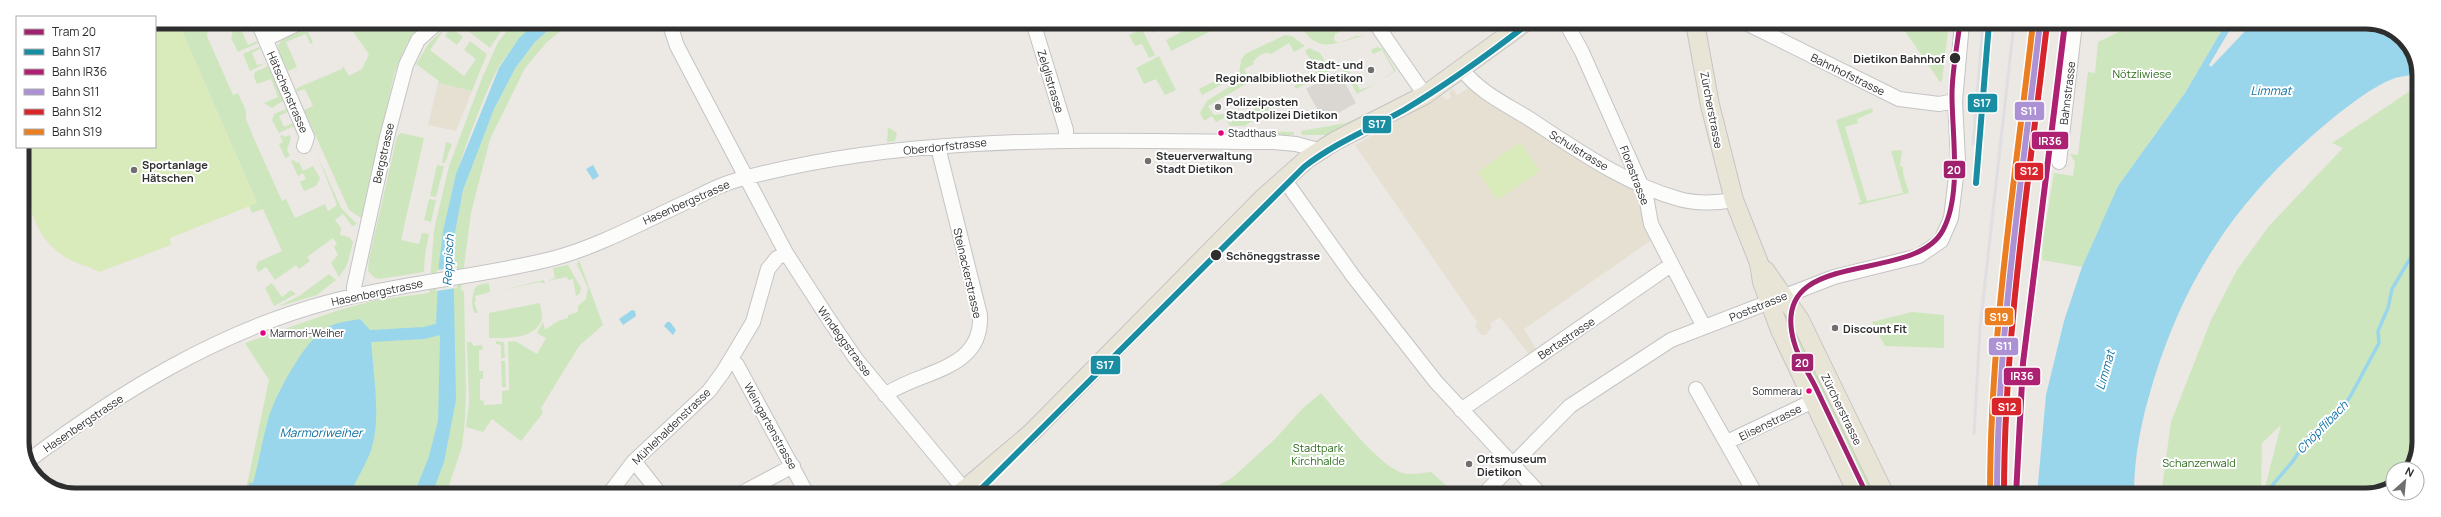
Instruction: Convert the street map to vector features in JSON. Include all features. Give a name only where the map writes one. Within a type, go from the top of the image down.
[{"type":"main road","points":[[970,488],[1031,433],[1225,236],[1284,179],[1318,150],[1425,95],[1516,29]]},
{"type":"main road","name":"Zürcherstrasse","points":[[1696,29],[1710,105],[1734,200],[1759,263],[1776,299],[1780,330],[1855,488]]},
{"type":"main road","name":"Zürcherstrasse","points":[[1776,299],[1800,320],[1882,488]]},
{"type":"street","name":"Hätschenstrasse","points":[[261,29],[307,137],[304,146]]},
{"type":"street","name":"Hätschenstrasse","points":[[266,39],[287,29]]},
{"type":"street","name":"Bergstrasse","points":[[354,296],[355,280],[368,218],[406,65],[418,40],[430,29]]},
{"type":"street","points":[[671,29],[677,46],[748,177]]},
{"type":"street","name":"Zelglistrasse","points":[[1035,29],[1066,130],[1066,140]]},
{"type":"street","points":[[1380,29],[1425,95]]},
{"type":"street","name":"Florastrasse","points":[[1569,29],[1582,52],[1646,196],[1651,224],[1704,328]]},
{"type":"street","name":"Bahnhofstrasse","points":[[1758,29],[1900,99],[1939,104],[1955,101]]},
{"type":"street","name":"Poststrasse","points":[[1489,488],[1570,406],[1671,340],[1834,277],[1919,256],[1941,242],[1951,218],[1958,160],[1955,101],[1961,29]]},
{"type":"street","name":"Bahnstrasse","points":[[2059,162],[2074,29]]},
{"type":"street","name":"Schulstrasse","points":[[1462,69],[1471,80],[1562,140],[1641,185],[1681,200],[1706,203],[1734,200]]},
{"type":"street","name":"Oberdorfstrasse","points":[[748,177],[808,163],[995,141],[1066,140],[1286,143],[1318,150]]},
{"type":"street","name":"Steinackerstrasse","points":[[885,395],[895,388],[947,366],[963,356],[979,338],[980,315],[938,147]]},
{"type":"street","name":"Hasenbergstrasse","points":[[31,458],[92,414],[183,362],[263,324],[354,296],[423,282],[469,275],[561,256],[726,183],[748,177]]},
{"type":"street","name":"Windeggstrasse","points":[[748,177],[786,253],[852,353],[960,488]]},
{"type":"street","points":[[1284,179],[1382,315],[1461,410],[1534,488]]},
{"type":"street","name":"Mühlehaldenstrasse","points":[[614,488],[634,461],[709,391],[732,360],[753,322],[768,269],[777,258],[786,253]]},
{"type":"street","name":"Bertastrasse","points":[[1461,410],[1671,265]]},
{"type":"street","name":"Weingartenstrasse","points":[[732,360],[738,365],[804,488]]},
{"type":"street","name":"Elisenstrasse","points":[[1696,389],[1752,488]]},
{"type":"street","name":"Elisenstrasse","points":[[1727,442],[1813,401]]},
{"type":"street","points":[[634,461],[655,488]]},
{"type":"street","points":[[751,488],[792,466]]},
{"type":"shaded area","points":[[1338,71],[1356,103],[1324,121],[1306,89]]},
{"type":"shaded area","points":[[438,83],[472,91],[456,131],[428,125]]},
{"type":"shaded area","points":[[1471,86],[1637,189],[1653,239],[1524,329],[1538,352],[1531,357],[1500,317],[1490,324],[1492,327],[1486,335],[1481,335],[1475,326],[1477,322],[1355,145],[1442,96],[1446,100],[1451,97],[1449,92],[1453,89],[1457,95]]},
{"type":"green space","name":"Sportanlage Hätschen","points":[[156,29],[181,29],[257,203],[170,238],[171,245],[99,272],[65,257],[52,247],[42,235],[30,208],[29,148],[156,148]]},
{"type":"green space","points":[[181,29],[208,29],[207,36],[233,95],[238,93],[246,111],[246,119],[252,134],[282,201],[286,199],[295,218],[325,204],[328,211],[337,205],[317,154],[341,208],[357,224],[352,226],[343,214],[335,220],[341,228],[340,235],[349,237],[353,242],[347,265],[339,277],[331,263],[338,255],[334,247],[337,244],[333,238],[307,257],[310,261],[299,269],[296,265],[275,280],[266,267],[258,272],[256,267],[258,262],[282,251],[263,209],[252,213],[249,206],[257,203]]},
{"type":"green space","points":[[238,29],[246,29],[242,31],[248,45],[257,41],[258,43],[238,52],[231,38],[233,31]]},
{"type":"green space","points":[[351,29],[419,29],[407,43],[395,71],[361,218],[349,210],[304,110],[313,106],[305,89],[296,92],[297,88],[342,69],[343,66],[349,76],[362,69],[369,54]]},
{"type":"green space","points":[[445,29],[430,50],[464,76],[476,59],[464,50],[470,41],[487,54],[472,91],[438,83],[439,81],[416,64],[429,43]]},
{"type":"green space","points":[[450,29],[453,29],[463,37],[457,45],[445,36]]},
{"type":"green space","points":[[466,29],[502,29],[490,48]]},
{"type":"green space","points":[[508,29],[530,29],[503,60],[488,88],[470,133],[450,200],[439,268],[438,292],[454,290],[453,244],[463,190],[494,109],[516,67],[535,42],[549,29],[563,29],[547,42],[525,68],[490,139],[471,213],[461,289],[464,292],[466,392],[465,419],[462,447],[448,488],[246,488],[269,380],[245,343],[339,310],[376,300],[429,293],[434,230],[449,166],[482,78],[498,42]]},
{"type":"green space","points":[[1142,29],[1155,55],[1149,58],[1142,44],[1135,46],[1129,35]]},
{"type":"green space","points":[[1150,29],[1160,29],[1152,33]]},
{"type":"green space","points":[[1187,29],[1210,29],[1211,31],[1171,51],[1166,40]]},
{"type":"green space","points":[[1303,29],[1346,29],[1335,34],[1334,40],[1338,43],[1320,44],[1306,34]]},
{"type":"green space","points":[[1903,29],[1948,29],[1942,81],[1940,82]]},
{"type":"green space","name":"Nötzliwiese","points":[[2125,29],[2222,29],[2185,93],[2118,186],[2082,267],[2042,260],[2043,240],[2054,173],[2073,176],[2075,162],[2070,154],[2078,155],[2088,72],[2095,73],[2098,42]]},
{"type":"green space","points":[[302,31],[308,32],[313,43],[310,44],[306,34],[286,42],[297,67],[288,71],[279,53],[278,45],[283,39]]},
{"type":"green space","points":[[1285,35],[1292,36],[1305,46],[1294,52],[1289,43],[1271,54],[1264,53],[1259,56],[1253,62],[1254,64],[1244,69],[1249,78],[1253,76],[1255,79],[1208,106],[1214,115],[1224,114],[1226,117],[1216,122],[1212,116],[1204,121],[1200,113],[1207,101],[1238,81],[1241,60],[1245,54]]},
{"type":"green space","points":[[1356,36],[1364,36],[1354,39],[1339,43]]},
{"type":"green space","points":[[259,47],[260,49],[252,53],[257,65],[266,63],[250,71],[243,54]]},
{"type":"green space","points":[[1377,47],[1383,49],[1396,71],[1381,80],[1394,71],[1382,50],[1373,54],[1371,50]]},
{"type":"green space","points":[[1309,48],[1320,53],[1330,71],[1296,89],[1294,86],[1325,67],[1320,59],[1315,62],[1314,59],[1311,61],[1305,51]]},
{"type":"green space","points":[[1159,56],[1176,90],[1165,95],[1156,79],[1144,84],[1136,68]]},
{"type":"green space","points":[[1352,60],[1355,65],[1348,69],[1350,73],[1346,76],[1341,67]]},
{"type":"green space","points":[[268,66],[283,101],[272,108],[264,103],[278,97],[271,79],[257,84],[254,77],[255,72]]},
{"type":"green space","points":[[1227,75],[1230,80],[1202,95],[1199,89]]},
{"type":"green space","points":[[1352,75],[1360,90],[1373,85],[1357,94],[1348,78]]},
{"type":"green space","name":"Schanzenwald","points":[[2412,90],[2412,442],[2408,461],[2385,461],[2385,484],[2375,487],[2265,488],[2281,425],[2262,443],[2261,488],[2162,488],[2171,422],[2211,320],[2237,270],[2269,226],[2343,148],[2332,143]]},
{"type":"green space","points":[[1269,100],[1271,104],[1268,106],[1271,111],[1244,126],[1230,126],[1226,120],[1230,123]]},
{"type":"green space","points":[[1386,104],[1388,107],[1336,132],[1327,135],[1302,135],[1301,131],[1346,123]]},
{"type":"green space","points":[[1872,108],[1873,112],[1857,119],[1858,123],[1845,127],[1867,201],[1903,193],[1891,151],[1902,150],[1900,166],[1903,167],[1903,173],[1909,193],[1859,205],[1858,203],[1861,202],[1836,120]]},
{"type":"green space","points":[[286,109],[288,112],[279,116],[284,127],[293,123],[294,126],[279,133],[272,120],[274,114]]},
{"type":"green space","points":[[888,127],[897,133],[895,141],[887,142]]},
{"type":"green space","points":[[1240,131],[1294,132],[1294,135],[1240,135]]},
{"type":"green space","points":[[401,133],[424,138],[401,240],[419,244],[422,233],[429,234],[425,254],[424,272],[379,279],[375,278],[368,271],[369,259],[397,136]]},
{"type":"green space","points":[[283,135],[284,137],[290,135],[291,138],[287,150],[290,156],[285,158],[279,144],[283,142],[280,136]]},
{"type":"green space","points":[[446,142],[452,144],[445,163],[442,163]]},
{"type":"green space","points":[[1520,142],[1540,171],[1497,200],[1478,172]]},
{"type":"green space","points":[[294,160],[296,163],[299,162],[303,171],[313,166],[320,178],[316,186],[304,191],[300,182],[306,179],[303,173],[298,176],[291,161]]},
{"type":"green space","points":[[437,165],[444,166],[436,197],[430,196]]},
{"type":"green space","points":[[429,199],[436,200],[431,222],[424,220]]},
{"type":"green space","points":[[579,260],[603,325],[579,346],[541,408],[543,413],[521,441],[492,419],[483,432],[466,427],[469,402],[467,342],[472,342],[473,346],[482,345],[483,350],[479,350],[479,371],[483,371],[483,379],[480,379],[480,400],[484,401],[484,405],[502,404],[502,391],[509,390],[508,342],[515,341],[537,354],[546,338],[537,333],[543,322],[545,330],[558,321],[568,318],[568,315],[578,312],[578,306],[586,299],[588,288],[577,264]]},
{"type":"green space","points":[[568,265],[581,288],[580,293],[576,296],[573,279],[568,280],[567,277],[547,281],[555,278],[553,268]]},
{"type":"green space","points":[[329,274],[336,280],[317,295],[277,307],[299,296]]},
{"type":"green space","points":[[544,280],[545,284],[540,282],[502,290]]},
{"type":"green space","points":[[272,283],[282,297],[291,290],[296,294],[274,306],[265,288]]},
{"type":"green space","points":[[489,283],[490,292],[475,296],[476,301],[474,302],[478,313],[475,313],[472,300],[475,288],[478,285]]},
{"type":"green space","points":[[540,303],[542,319],[533,331],[511,338],[489,338],[489,313]]},
{"type":"green space","points":[[1912,312],[1944,315],[1944,348],[1885,346],[1872,322]]},
{"type":"green space","points":[[1798,326],[1876,488],[1860,488],[1785,332]]},
{"type":"green space","points":[[496,341],[504,342],[505,358],[501,358],[501,345],[496,344]]},
{"type":"green space","points":[[501,361],[505,361],[506,387],[502,387]]},
{"type":"green space","name":"Stadtpark Kirchhalde","points":[[1321,393],[1359,438],[1383,461],[1394,469],[1406,474],[1431,472],[1449,488],[1213,488],[1232,478],[1276,438],[1303,408]]},
{"type":"water","name":"Reppisch","points":[[529,29],[549,29],[535,42],[516,67],[494,109],[463,190],[453,244],[456,400],[444,462],[434,488],[416,488],[429,456],[438,421],[440,337],[436,322],[439,264],[443,231],[456,174],[499,68],[519,38]]},
{"type":"water","name":"Limmat","points":[[2222,29],[2230,29],[2209,65],[2211,67],[2246,29],[2366,29],[2384,32],[2396,40],[2409,57],[2412,72],[2412,75],[2395,78],[2363,95],[2341,111],[2313,135],[2259,188],[2236,216],[2216,245],[2197,276],[2166,343],[2146,408],[2137,451],[2134,488],[2038,488],[2046,395],[2064,321],[2082,267],[2118,186],[2185,93]]},
{"type":"water","points":[[593,165],[599,176],[593,180],[586,169]]},
{"type":"water","points":[[632,310],[635,311],[636,316],[623,325],[619,319]]},
{"type":"water","name":"Marmoriweiher","points":[[360,319],[370,330],[376,404],[373,443],[366,463],[353,488],[249,488],[249,483],[253,483],[268,420],[284,382],[302,354],[321,332],[330,326]]},
{"type":"water","points":[[667,322],[670,322],[676,330],[673,335],[664,326]]},
{"type":"pier","points":[[457,267],[457,288],[436,291],[437,270]]},
{"type":"waterway","name":"Chöpflibach","points":[[2270,488],[2293,461],[2308,438],[2332,420],[2350,397],[2379,343],[2378,331],[2388,308],[2392,289],[2412,255]]},
{"type":"waterway","points":[[371,336],[424,333],[447,327]]},
{"type":"railway","points":[[1973,144],[1983,29]]},
{"type":"railway","points":[[1974,434],[1980,328],[2013,29]]},
{"type":"tram line","name":"20","points":[[1864,488],[1816,388],[1798,354],[1794,342],[1791,312],[1802,291],[1822,279],[1904,257],[1927,247],[1943,230],[1949,216],[1954,182],[1955,164],[1952,86],[1959,29]]},
{"type":"rail line","name":"S17","points":[[982,488],[1304,167],[1316,158],[1404,110],[1436,90],[1521,29]]},
{"type":"rail line","name":"S17","points":[[1976,183],[1989,29]]},
{"type":"rail line","name":"S19","points":[[1990,488],[1994,377],[1999,317],[2011,199],[2032,29]]},
{"type":"rail line","name":"S11","points":[[1997,488],[2001,377],[2006,318],[2018,200],[2039,29]]},
{"type":"rail line","name":"S12","points":[[2004,488],[2008,377],[2013,318],[2025,200],[2046,29]]},
{"type":"rail line","name":"IR36","points":[[2016,488],[2023,363],[2064,29]]},
{"type":"place","name":"Dietikon Bahnhof","points":[[1955,58]]},
{"type":"place","name":"Stadt- und Regionalbibliothek Dietikon","points":[[1371,70]]},
{"type":"place","name":"Polizeiposten Stadtpolizei Dietikon","points":[[1218,107]]},
{"type":"place","name":"Stadthaus","points":[[1221,133]]},
{"type":"place","name":"Steuerverwaltung Stadt Dietikon","points":[[1148,161]]},
{"type":"place","name":"Sportanlage Hätschen","points":[[134,170]]},
{"type":"place","name":"Schöneggstrasse","points":[[1216,255]]},
{"type":"place","name":"Discount Fit","points":[[1835,328]]},
{"type":"place","name":"Marmori-Weiher","points":[[263,333]]},
{"type":"place","name":"Sommerau","points":[[1809,391]]},
{"type":"place","name":"Ortsmuseum Dietikon","points":[[1469,464]]}]
